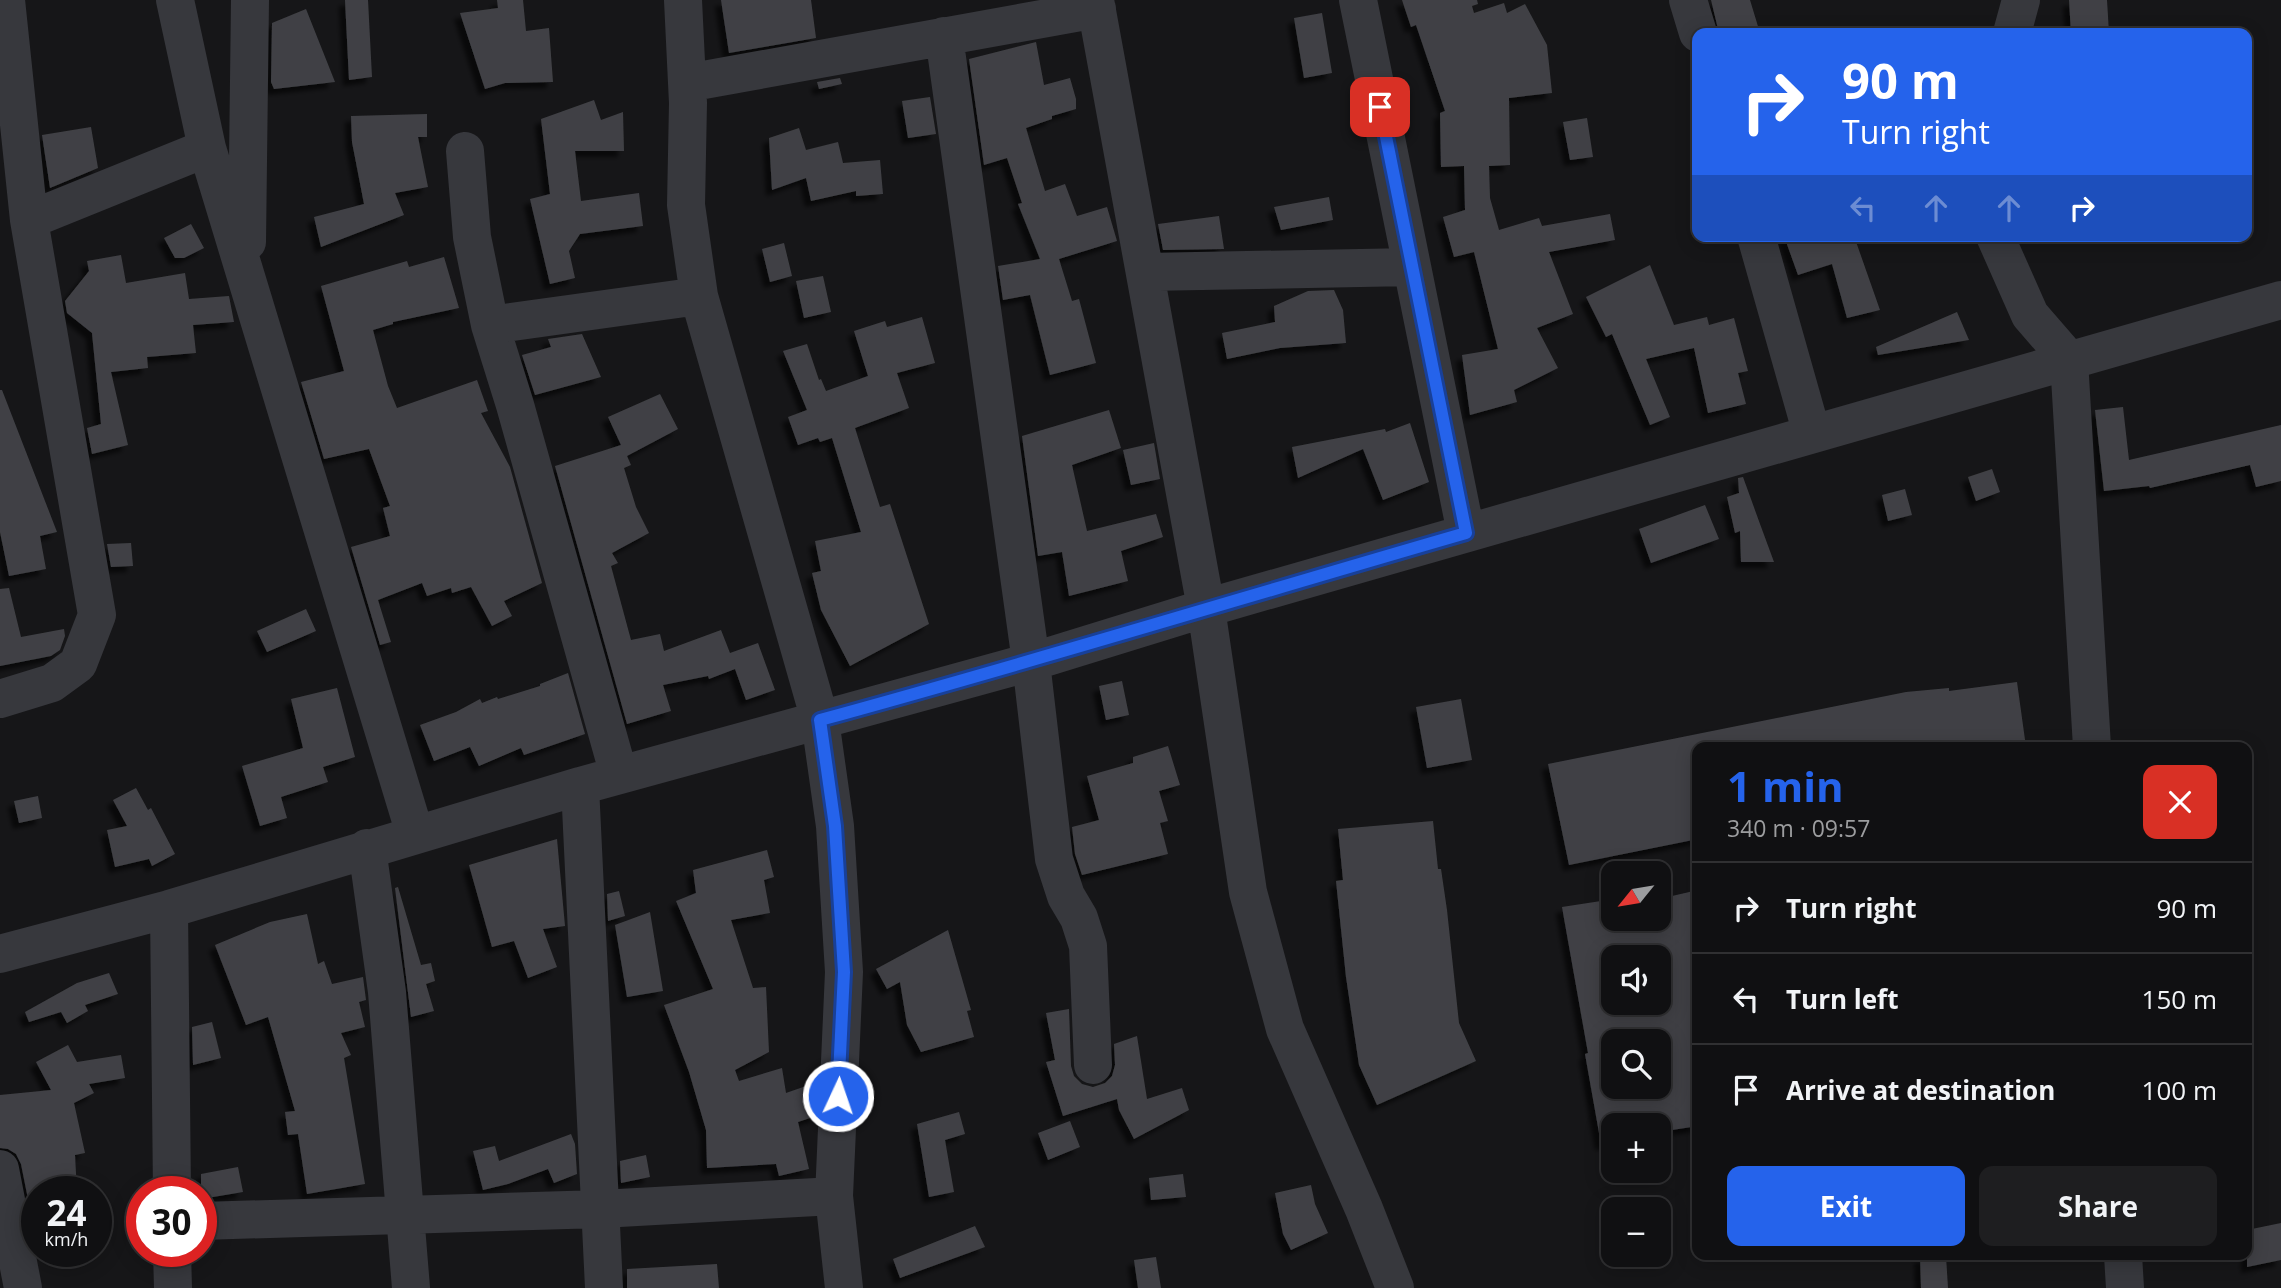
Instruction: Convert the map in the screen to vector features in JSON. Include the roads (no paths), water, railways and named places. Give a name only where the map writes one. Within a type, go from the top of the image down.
[{"type":"street","points":[[0,699],[52,683],[78,664],[96,615],[29,220],[6,0]]},
{"type":"street","points":[[175,0],[208,148],[415,834]]},
{"type":"street","points":[[247,283],[250,0]]},
{"type":"street","points":[[683,0],[687,83],[686,205],[699,296],[820,720],[835,826],[844,972],[834,1196],[844,1288]]},
{"type":"street","points":[[1358,0],[1466,533]]},
{"type":"street","points":[[1688,0],[1696,28]]},
{"type":"street","points":[[2013,28],[2021,0]]},
{"type":"street","points":[[687,83],[1096,5],[1206,608],[1248,892],[1285,1029],[1364,1209],[1395,1288]]},
{"type":"street","points":[[944,36],[1031,662],[1054,859],[1066,896],[1079,918],[1088,947],[1093,1065]]},
{"type":"street","points":[[29,220],[208,148]]},
{"type":"street","points":[[465,151],[472,237],[489,325],[515,405],[620,775]]},
{"type":"street","points":[[1758,242],[1812,434]]},
{"type":"street","points":[[1998,242],[2030,315],[2068,360],[2092,742]]},
{"type":"street","points":[[1144,272],[1412,267]]},
{"type":"street","points":[[489,325],[699,296]]},
{"type":"street","points":[[0,954],[169,909],[580,786],[1031,662],[1206,608],[2281,300]]},
{"type":"street","points":[[580,786],[604,1288]]},
{"type":"street","points":[[367,848],[387,992],[411,1288]]},
{"type":"street","points":[[169,909],[172,1176]]},
{"type":"street","points":[[0,1169],[23,1288]]},
{"type":"street","points":[[217,1222],[601,1209],[834,1196]]},
{"type":"street","points":[[2123,1260],[2125,1288]]},
{"type":"street","points":[[172,1267],[173,1288]]}]
